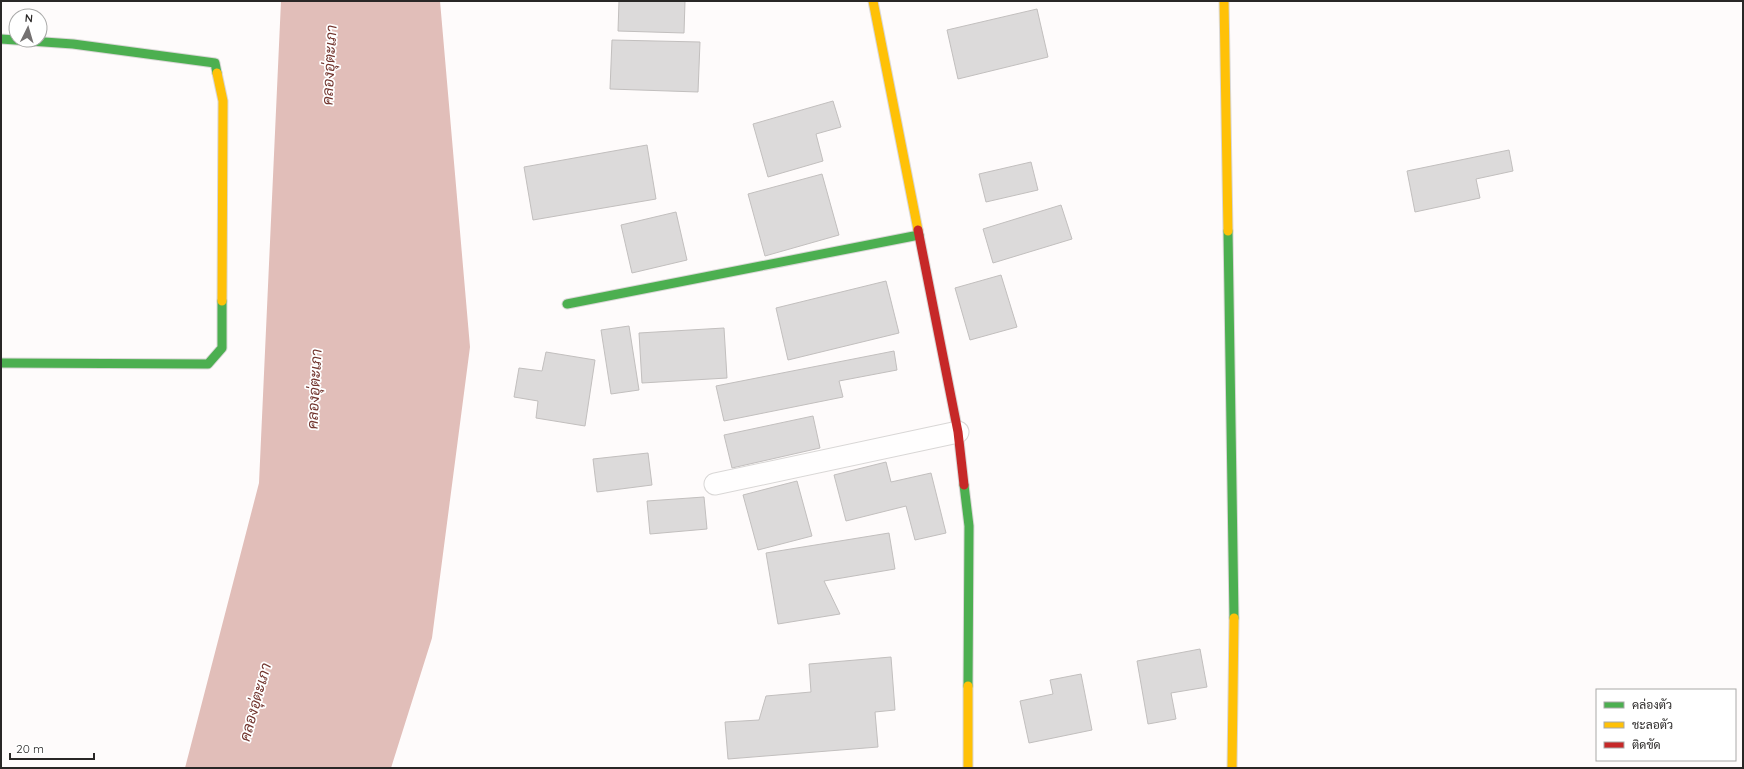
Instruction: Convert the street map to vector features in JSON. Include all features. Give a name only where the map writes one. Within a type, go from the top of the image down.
[{"type":"street","points":[[873,1],[958,432],[969,526],[968,768]]},
{"type":"street","points":[[1224,1],[1234,617],[1232,768]]},
{"type":"street","points":[[1,39],[73,44],[215,63],[223,101],[223,141],[222,348],[208,364],[1,363]]},
{"type":"street","points":[[566,304],[919,235]]},
{"type":"street","points":[[715,484],[958,432]]},
{"type":"water","name":"คลองอุ่ตะเภา","points":[[281,1],[440,1],[470,347],[432,638],[391,768],[185,768],[259,483]]},
{"type":"building","points":[[619,1],[685,1],[684,33],[618,31]]},
{"type":"building","points":[[1037,9],[1048,57],[958,79],[947,30]]},
{"type":"building","points":[[612,40],[700,42],[698,92],[610,89]]},
{"type":"building","points":[[833,101],[841,127],[816,134],[823,161],[768,177],[753,124]]},
{"type":"building","points":[[647,145],[656,199],[533,220],[524,167]]},
{"type":"building","points":[[1509,150],[1513,171],[1476,179],[1480,198],[1415,212],[1407,171]]},
{"type":"building","points":[[1031,162],[1038,190],[986,202],[979,174]]},
{"type":"building","points":[[822,174],[839,235],[765,256],[748,194]]},
{"type":"building","points":[[1061,205],[1072,239],[993,263],[983,229]]},
{"type":"building","points":[[676,212],[687,260],[632,273],[621,225]]},
{"type":"building","points":[[1001,275],[1017,327],[970,340],[955,288]]},
{"type":"building","points":[[886,281],[899,333],[788,360],[776,308]]},
{"type":"building","points":[[629,326],[639,390],[611,394],[601,330]]},
{"type":"building","points":[[724,328],[727,378],[642,383],[639,333]]},
{"type":"building","points":[[894,351],[897,370],[839,381],[843,397],[724,421],[716,386]]},
{"type":"building","points":[[546,352],[595,360],[585,426],[536,418],[538,401],[514,397],[519,368],[542,371]]},
{"type":"building","points":[[813,416],[820,448],[732,468],[724,435]]},
{"type":"building","points":[[648,453],[652,485],[597,492],[593,459]]},
{"type":"building","points":[[886,462],[891,482],[931,473],[946,533],[915,540],[906,506],[846,521],[834,475]]},
{"type":"building","points":[[797,481],[812,536],[758,550],[743,495]]},
{"type":"building","points":[[704,497],[707,529],[650,534],[647,501]]},
{"type":"building","points":[[889,533],[895,569],[824,581],[840,614],[778,624],[766,553]]},
{"type":"building","points":[[1200,649],[1207,687],[1171,693],[1176,719],[1148,724],[1137,661]]},
{"type":"building","points":[[891,657],[895,710],[875,712],[878,747],[728,759],[725,722],[759,720],[766,696],[811,692],[809,664]]},
{"type":"building","points":[[1081,674],[1092,730],[1029,743],[1020,701],[1053,694],[1050,680]]},
{"type":"traffic: fast","points":[[1,39],[73,44],[215,63],[217,73]]},
{"type":"traffic: fast","points":[[1228,231],[1234,618]]},
{"type":"traffic: fast","points":[[567,304],[919,235]]},
{"type":"traffic: fast","points":[[1,363],[208,364],[222,348],[222,301]]},
{"type":"traffic: fast","points":[[964,485],[969,526],[968,686]]},
{"type":"traffic: slow","points":[[873,1],[918,230]]},
{"type":"traffic: slow","points":[[1224,1],[1228,231]]},
{"type":"traffic: slow","points":[[217,73],[223,101],[222,301]]},
{"type":"traffic: slow","points":[[1232,768],[1234,618]]},
{"type":"traffic: slow","points":[[968,686],[968,768]]},
{"type":"traffic: jam","points":[[918,230],[958,432],[964,485]]}]
